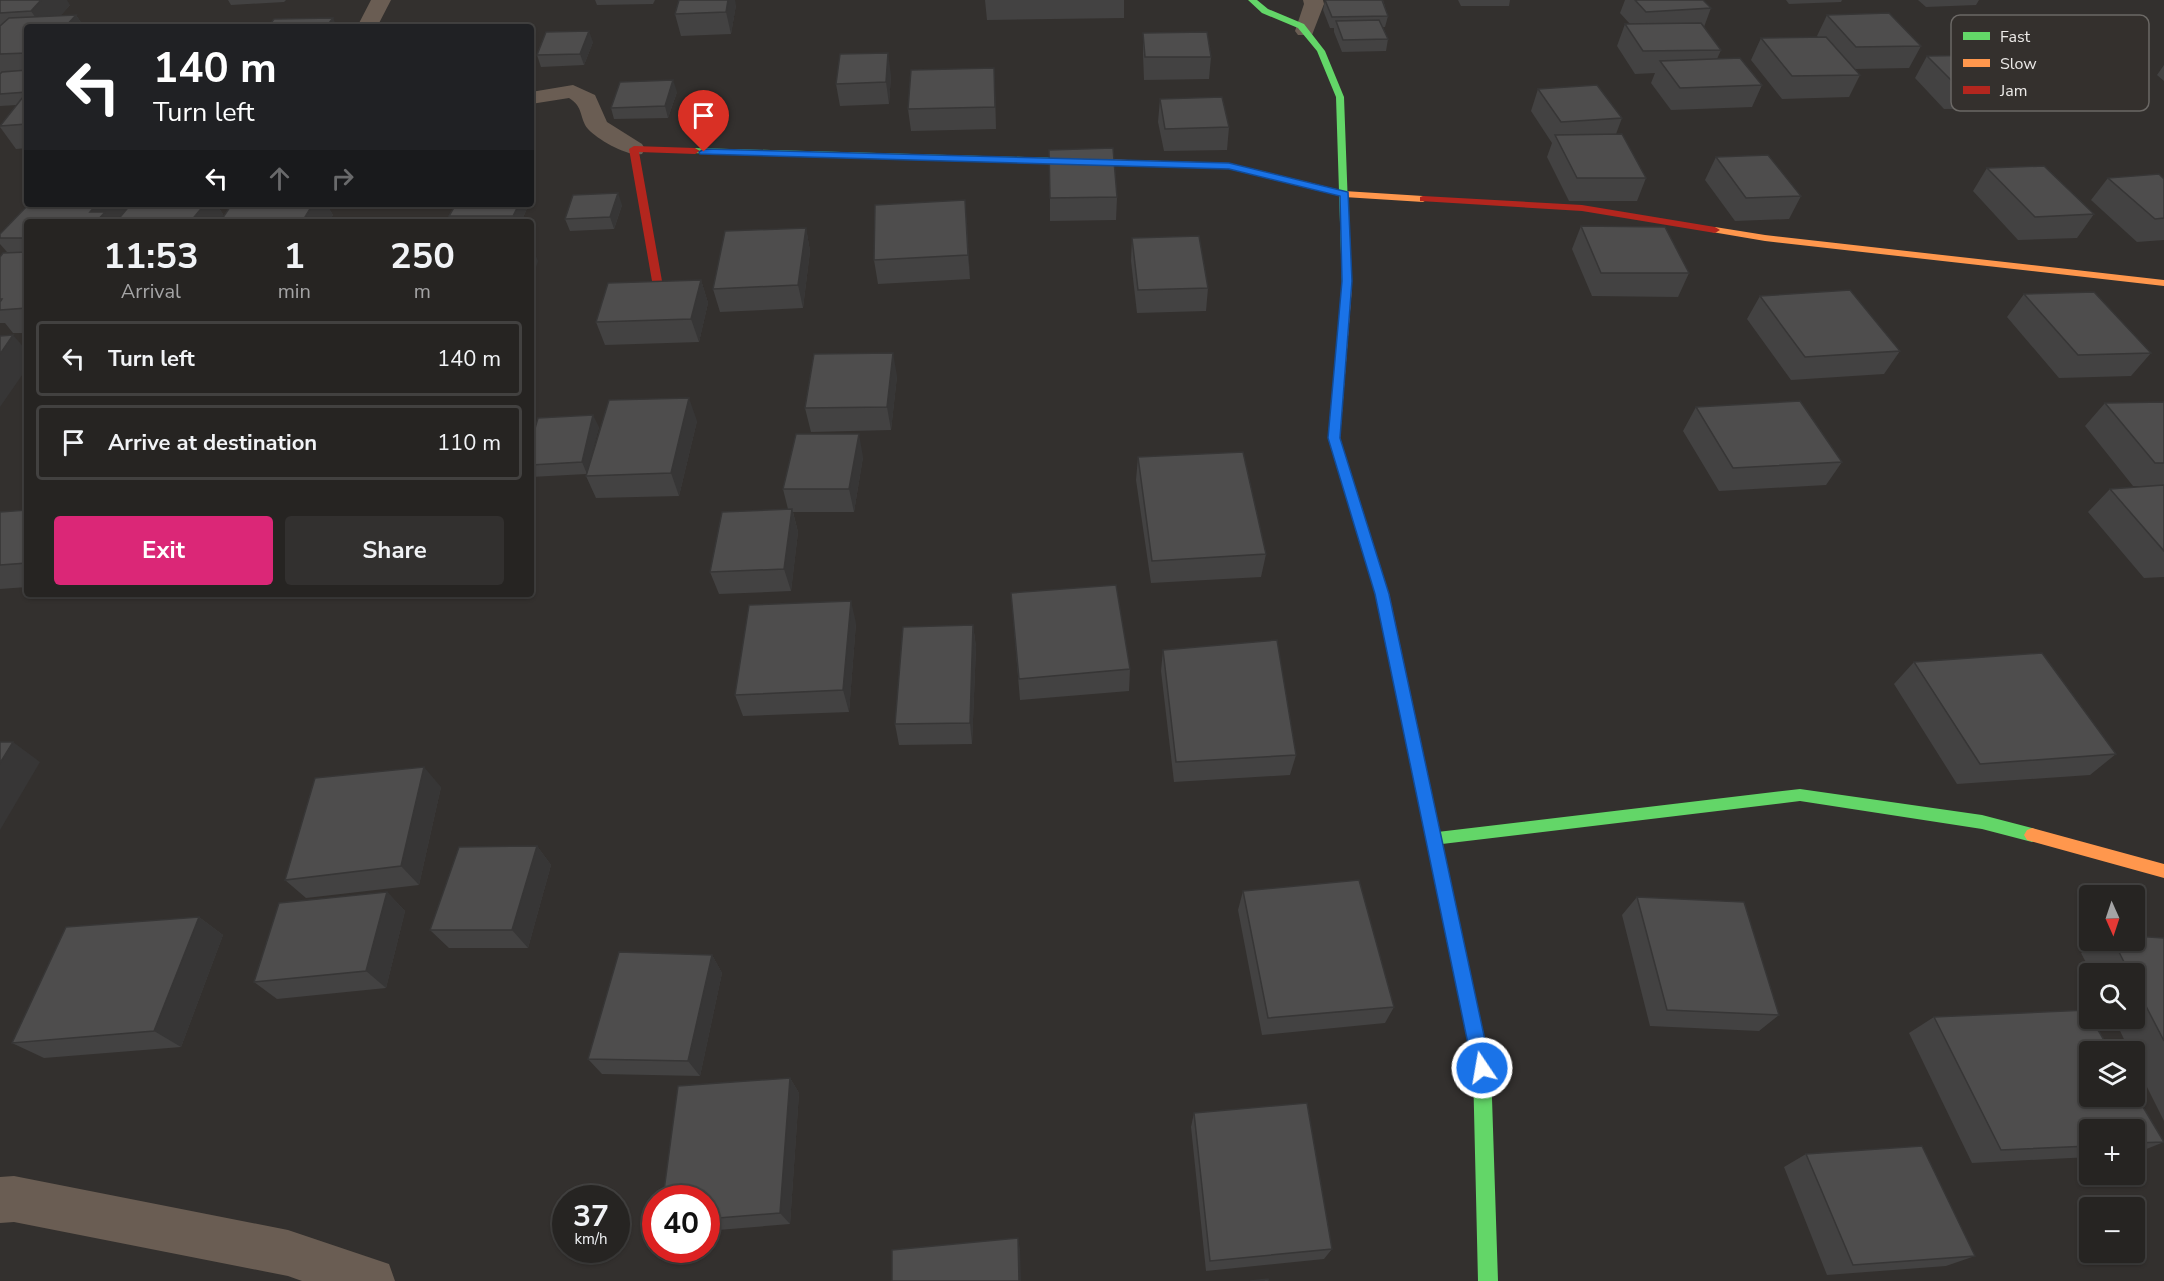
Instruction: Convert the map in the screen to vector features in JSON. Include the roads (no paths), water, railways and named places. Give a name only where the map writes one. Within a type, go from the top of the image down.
[{"type":"street","points":[[369,24],[381,0]]},
{"type":"street","points":[[1251,0],[1266,12],[1302,26],[1321,51],[1340,97],[1347,281],[1334,438],[1382,594],[1482,1068],[1488,1281]]},
{"type":"street","points":[[1305,31],[1314,4],[1313,0]]},
{"type":"street","points":[[534,97],[573,90],[587,100],[597,126],[634,149],[1229,166],[1344,194],[1582,208],[1765,238],[2164,283]]},
{"type":"street","points":[[634,149],[657,281]]},
{"type":"street","points":[[1434,838],[1800,795],[1982,822],[2164,871]]},
{"type":"street","points":[[0,1200],[14,1200],[288,1253],[372,1281]]}]
